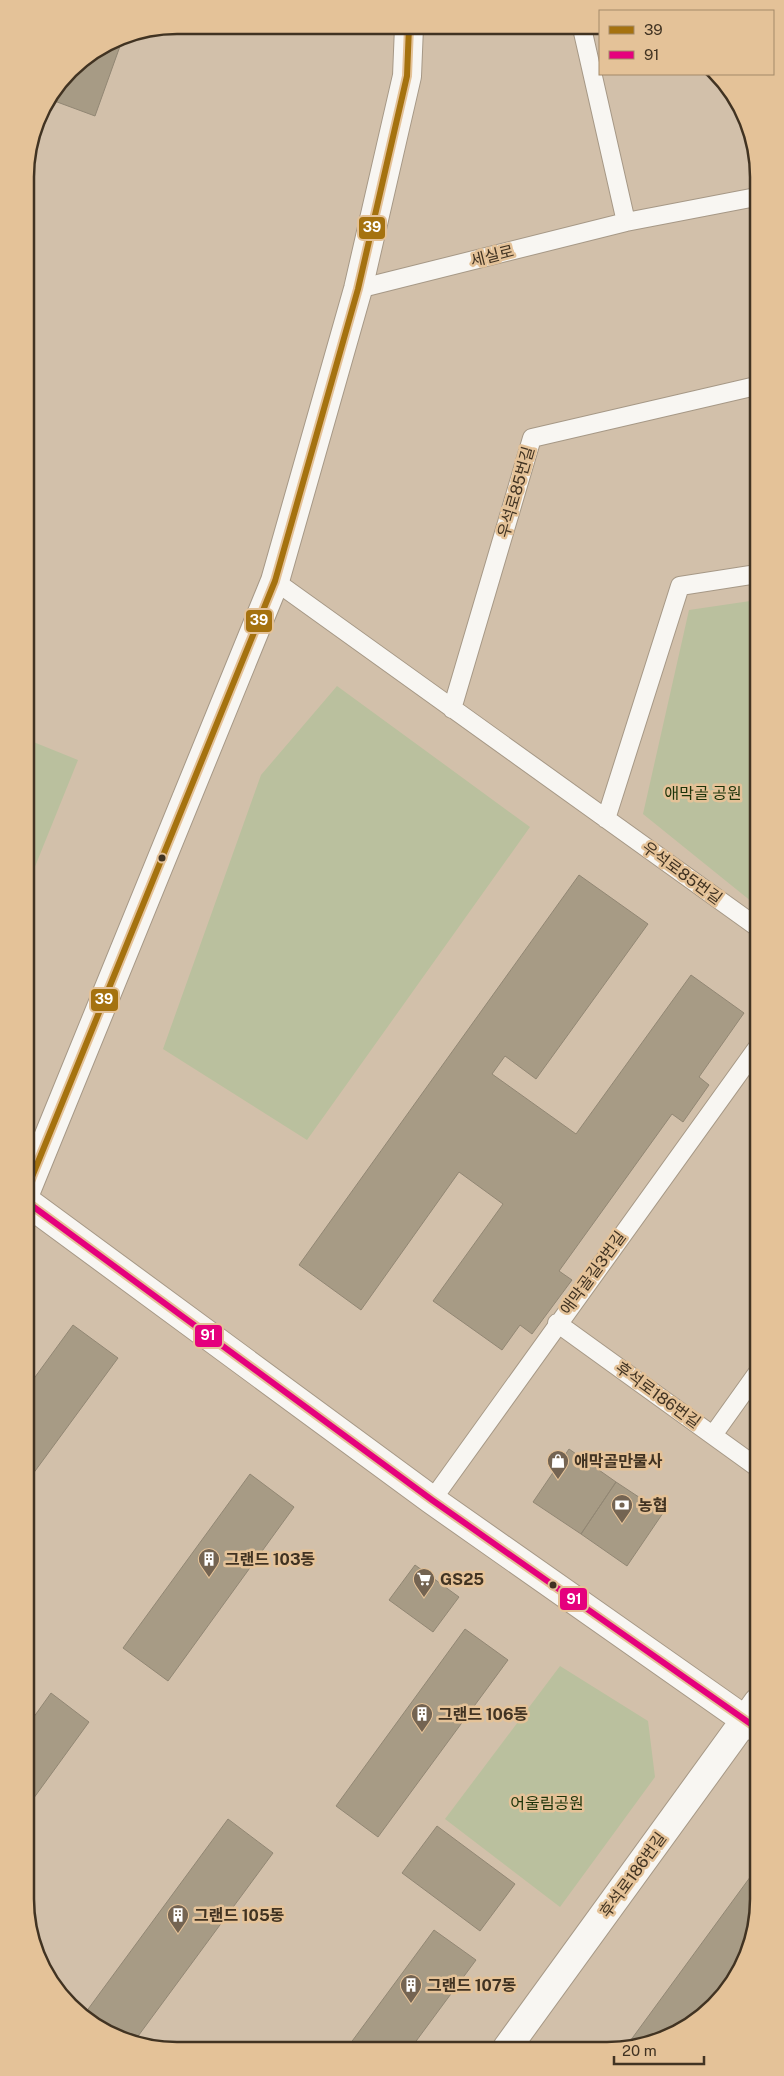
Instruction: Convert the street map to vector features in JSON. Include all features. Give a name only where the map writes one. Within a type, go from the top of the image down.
[{"type":"street","points":[[34,1172],[274,581],[358,289],[407,76],[409,34]]},
{"type":"street","points":[[34,1207],[432,1500],[750,1714]]},
{"type":"street","name":"후석로186번길","points":[[511,2042],[750,1722]]},
{"type":"lane","points":[[583,34],[626,222]]},
{"type":"lane","name":"세실로","points":[[358,289],[626,222],[750,199]]},
{"type":"lane","name":"우석로85번길","points":[[452,709],[532,438],[750,387]]},
{"type":"lane","points":[[606,819],[680,586],[750,575]]},
{"type":"lane","name":"우석로85번길","points":[[274,581],[750,922]]},
{"type":"lane","name":"애막골길3번길","points":[[432,1500],[557,1323],[750,1058]]},
{"type":"lane","name":"후석로186번길","points":[[557,1323],[750,1462]]},
{"type":"lane","points":[[713,1435],[750,1383]]},
{"type":"green space","name":"애막골 공원","points":[[750,601],[750,900],[643,814],[689,610]]},
{"type":"green space","points":[[337,686],[530,827],[307,1140],[163,1049],[261,775]]},
{"type":"green space","points":[[34,742],[78,760],[34,869]]},
{"type":"green space","name":"어울림공원","points":[[560,1666],[648,1721],[655,1777],[560,1907],[445,1819]]},
{"type":"building","points":[[120,46],[95,116],[56,101],[63,90],[83,69],[105,53]]},
{"type":"building","points":[[579,875],[648,924],[536,1079],[505,1056],[492,1074],[576,1134],[691,975],[744,1013],[699,1077],[709,1085],[683,1122],[672,1114],[559,1271],[572,1280],[532,1334],[520,1325],[502,1350],[433,1301],[503,1204],[459,1172],[361,1310],[299,1265]]},
{"type":"building","points":[[73,1325],[118,1358],[34,1472],[34,1378]]},
{"type":"building","points":[[569,1449],[616,1482],[581,1534],[533,1502]]},
{"type":"building","name":"그랜드 103동","points":[[250,1474],[294,1507],[168,1681],[123,1648]]},
{"type":"building","name":"농협","points":[[616,1482],[663,1513],[627,1566],[581,1534]]},
{"type":"building","name":"GS25","points":[[415,1565],[459,1597],[433,1632],[389,1600]]},
{"type":"building","name":"그랜드 106동","points":[[465,1629],[508,1660],[378,1837],[336,1806]]},
{"type":"building","points":[[51,1693],[89,1722],[34,1798],[34,1717]]},
{"type":"building","name":"그랜드 105동","points":[[228,1819],[273,1853],[138,2037],[105,2023],[87,2010]]},
{"type":"building","points":[[437,1826],[515,1884],[480,1931],[402,1873]]},
{"type":"building","points":[[750,1877],[750,1908],[745,1936],[731,1971],[721,1986],[701,2007],[679,2023],[662,2031],[631,2040]]},
{"type":"building","name":"그랜드 107동","points":[[434,1930],[476,1960],[415,2042],[351,2042]]},
{"type":"transit line","name":"39","points":[[34,1172],[275,581],[358,289],[407,76],[409,34]]},
{"type":"transit line","name":"91","points":[[34,1207],[432,1500],[750,1723]]},
{"type":"place","name":"애막골만물사","points":[[558,1480]]},
{"type":"place","name":"농협","points":[[622,1524]]},
{"type":"place","name":"그랜드 103동","points":[[209,1578]]},
{"type":"place","name":"GS25","points":[[424,1598]]},
{"type":"place","name":"그랜드 106동","points":[[422,1733]]},
{"type":"place","name":"그랜드 105동","points":[[178,1934]]},
{"type":"place","name":"그랜드 107동","points":[[411,2004]]}]
